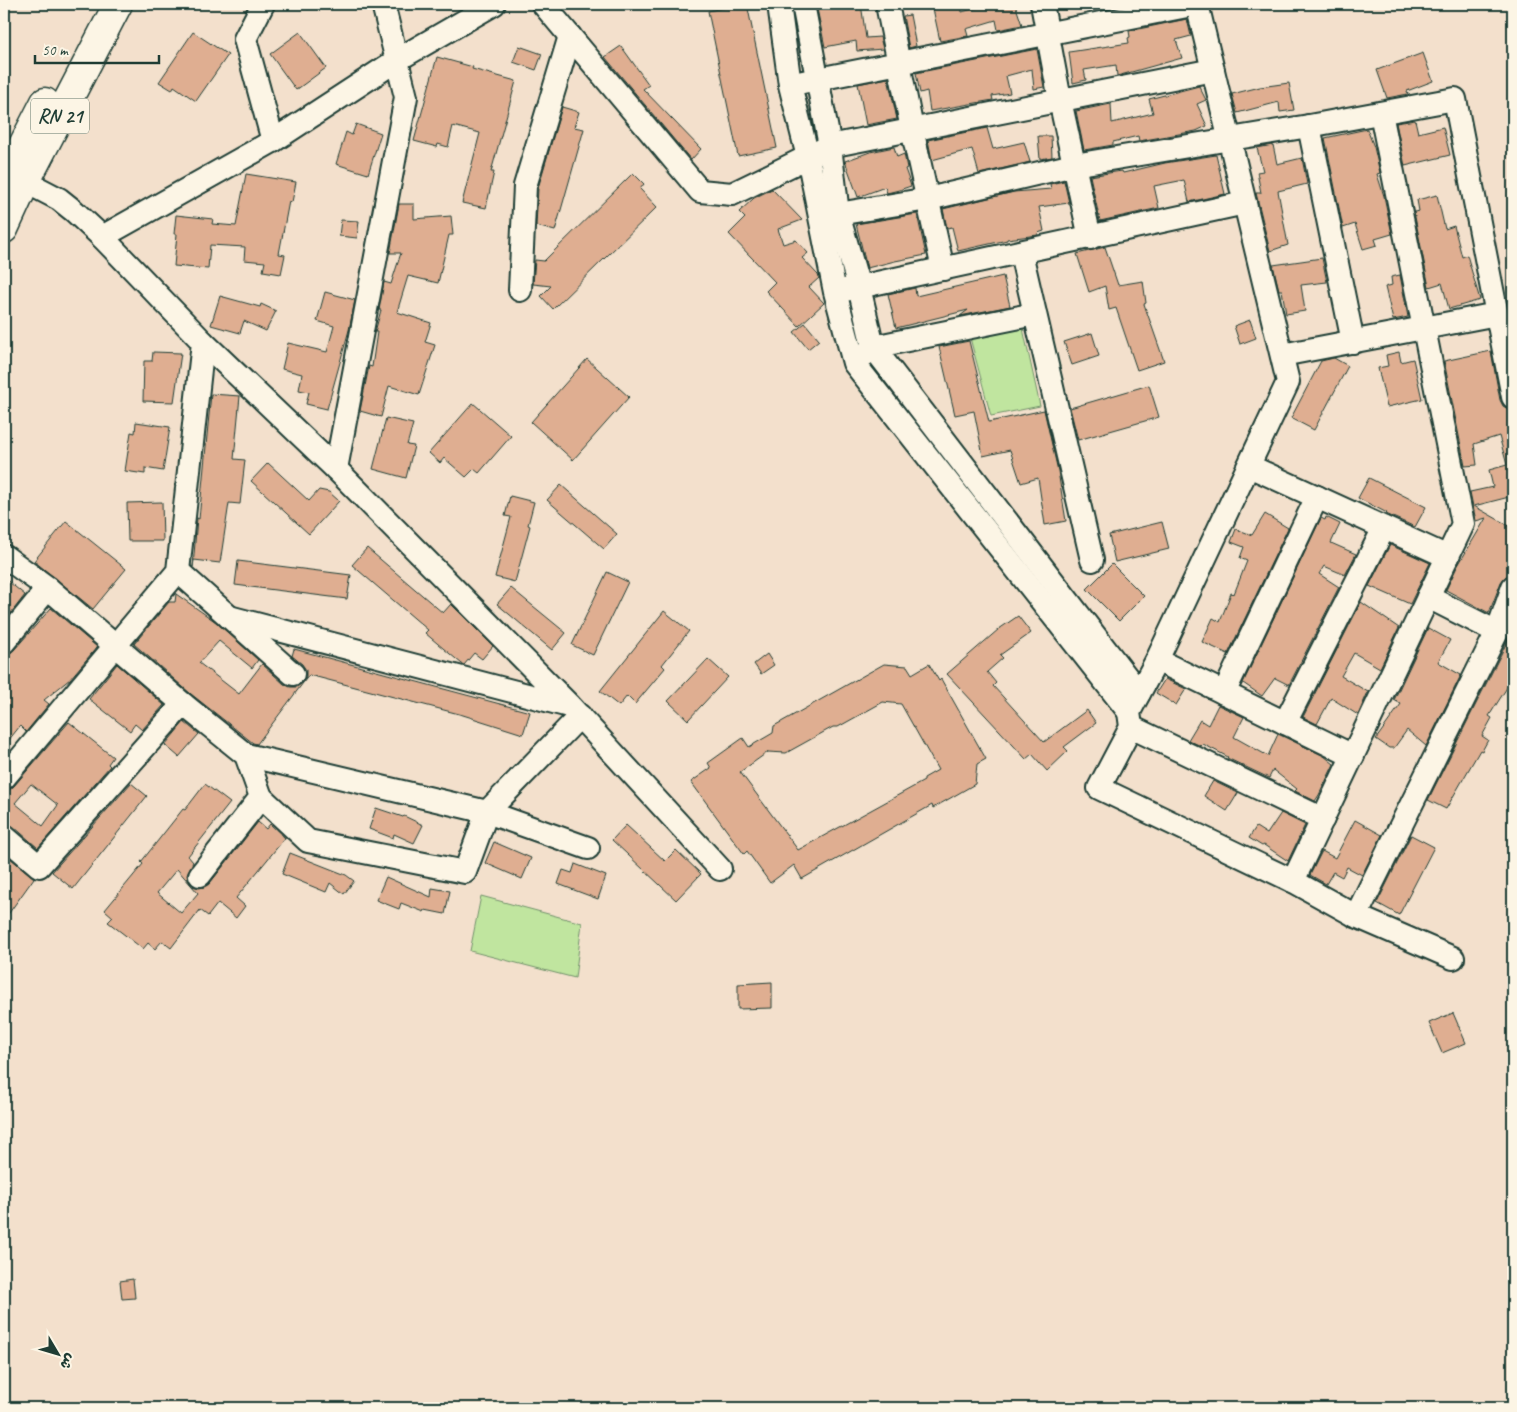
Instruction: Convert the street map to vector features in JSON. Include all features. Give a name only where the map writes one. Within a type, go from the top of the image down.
[{"type":"main road","name":"RN 21","points":[[4,229],[11,177],[97,4]]},
{"type":"main road","name":"RN 21","points":[[11,177],[118,4]]},
{"type":"street","points":[[263,4],[245,39],[273,141]]},
{"type":"street","points":[[336,469],[406,97],[384,4]]},
{"type":"street","points":[[102,237],[273,141],[397,60],[494,4]]},
{"type":"street","points":[[543,4],[700,191],[732,194],[830,146],[1213,70]]},
{"type":"street","points":[[779,4],[790,85],[808,157],[836,292],[854,363],[1133,711],[1323,819]]},
{"type":"street","points":[[803,4],[830,146],[838,214],[859,287],[873,348],[1133,711]]},
{"type":"street","points":[[888,4],[912,129],[943,269]]},
{"type":"street","points":[[1042,4],[1060,100],[1090,238]]},
{"type":"street","points":[[790,85],[1197,4],[1288,382],[1133,711],[1099,788],[1294,881],[1356,916],[1453,958]]},
{"type":"street","points":[[520,290],[525,186],[570,36]]},
{"type":"street","points":[[838,214],[928,199],[1074,165],[1230,140],[1455,99],[1513,397]]},
{"type":"street","points":[[1294,881],[1463,524],[1381,113]]},
{"type":"street","points":[[1309,126],[1353,342]]},
{"type":"street","points":[[11,177],[59,199],[102,237],[203,342],[336,469],[575,711],[720,869]]},
{"type":"street","points":[[836,292],[1245,204]]},
{"type":"street","points":[[1021,253],[1092,560]]},
{"type":"street","points":[[854,363],[873,348],[1035,314]]},
{"type":"street","points":[[1282,355],[1497,314]]},
{"type":"street","points":[[4,778],[178,571],[203,342]]},
{"type":"street","points":[[1249,466],[1448,557]]},
{"type":"street","points":[[1224,693],[1317,497]]},
{"type":"street","points":[[1285,723],[1384,528]]},
{"type":"street","points":[[4,556],[48,588],[183,704],[246,755],[487,812],[588,848]]},
{"type":"street","points":[[178,571],[293,674]]},
{"type":"street","points":[[1356,916],[1497,632],[1513,587]]},
{"type":"street","points":[[4,642],[48,588]]},
{"type":"street","points":[[1428,597],[1497,632]]},
{"type":"street","points":[[229,617],[575,711]]},
{"type":"street","points":[[1157,660],[1353,756]]},
{"type":"street","points":[[4,836],[40,866],[183,704]]},
{"type":"street","points":[[246,755],[261,797],[308,841],[465,872],[487,812],[575,711]]},
{"type":"street","points":[[200,875],[261,797]]},
{"type":"green space","points":[[1022,324],[1040,406],[991,416],[969,334]]},
{"type":"green space","points":[[481,896],[582,923],[575,978],[470,951]]},
{"type":"building","points":[[747,4],[777,148],[738,156],[708,11]]},
{"type":"building","points":[[816,4],[861,4],[866,38],[880,37],[883,49],[857,51],[856,41],[825,47]]},
{"type":"building","points":[[932,4],[961,4],[962,12],[991,4],[1015,4],[1022,25],[998,30],[996,20],[966,29],[968,36],[940,41]]},
{"type":"building","points":[[910,15],[916,46],[909,48],[903,16]]},
{"type":"building","points":[[1187,19],[1191,36],[1176,40],[1182,58],[1117,76],[1116,65],[1084,70],[1086,80],[1073,83],[1069,52],[1129,43],[1129,31]]},
{"type":"building","points":[[193,32],[228,55],[196,101],[174,86],[172,90],[159,82]]},
{"type":"building","points":[[300,32],[326,68],[296,90],[270,54]]},
{"type":"building","points":[[519,46],[542,54],[536,70],[513,62]]},
{"type":"building","points":[[621,46],[649,85],[643,89],[701,149],[691,160],[605,57]]},
{"type":"building","points":[[1037,49],[1044,87],[1034,89],[1032,69],[1006,76],[1010,93],[992,96],[993,100],[930,111],[927,91],[920,93],[916,73]]},
{"type":"building","points":[[1423,53],[1433,81],[1407,91],[1408,94],[1387,98],[1377,70]]},
{"type":"building","points":[[437,57],[516,81],[491,172],[494,172],[486,208],[462,203],[480,133],[453,126],[448,147],[438,144],[437,147],[414,141]]},
{"type":"building","points":[[888,78],[897,119],[866,125],[858,84]]},
{"type":"building","points":[[1289,83],[1294,110],[1280,112],[1279,102],[1237,113],[1232,94],[1260,87]]},
{"type":"building","points":[[1199,86],[1206,100],[1197,104],[1207,126],[1196,131],[1139,141],[1138,136],[1113,142],[1113,145],[1084,150],[1076,111],[1111,104],[1112,123],[1153,113],[1149,99]]},
{"type":"building","points":[[562,107],[579,112],[574,127],[584,129],[555,231],[536,226],[538,188]]},
{"type":"building","points":[[1415,120],[1418,133],[1443,127],[1450,155],[1405,166],[1396,123]]},
{"type":"building","points":[[356,124],[381,133],[368,174],[336,164],[346,132],[352,135]]},
{"type":"building","points":[[987,128],[993,149],[1024,142],[1030,162],[979,174],[972,149],[932,160],[928,140]]},
{"type":"building","points":[[1367,129],[1374,147],[1380,173],[1377,174],[1392,234],[1375,239],[1377,245],[1363,249],[1355,224],[1343,228],[1325,138]]},
{"type":"building","points":[[1038,136],[1051,136],[1052,157],[1040,159]]},
{"type":"building","points":[[1273,145],[1277,164],[1302,158],[1307,184],[1278,191],[1288,245],[1270,251],[1256,193],[1261,193],[1257,172],[1263,171],[1257,148]]},
{"type":"building","points":[[894,147],[897,157],[904,154],[907,168],[905,169],[911,186],[887,193],[885,187],[858,197],[845,161],[870,152]]},
{"type":"building","points":[[1216,155],[1225,194],[1189,202],[1184,180],[1154,186],[1159,208],[1100,221],[1090,176],[1122,171],[1123,173],[1165,163]]},
{"type":"building","points":[[633,173],[644,184],[640,189],[657,207],[553,309],[541,296],[551,286],[533,284],[535,260],[544,261]]},
{"type":"building","points":[[246,174],[296,182],[292,202],[289,201],[279,254],[285,255],[281,274],[263,271],[265,262],[244,260],[245,247],[210,245],[208,269],[174,266],[177,234],[174,234],[176,215],[213,219],[212,224],[236,226]]},
{"type":"building","points":[[1064,181],[1069,203],[1039,207],[1044,231],[1038,233],[1038,235],[1007,239],[958,251],[952,227],[947,228],[943,209],[1014,192],[1051,189],[1050,184]]},
{"type":"building","points":[[772,189],[802,220],[778,229],[783,244],[796,240],[808,253],[802,258],[819,278],[809,287],[824,303],[799,326],[766,291],[775,282],[729,234],[745,218],[739,212],[754,198]]},
{"type":"building","points":[[1437,195],[1445,229],[1454,226],[1462,257],[1467,255],[1480,300],[1449,309],[1442,283],[1429,287],[1414,212],[1419,211],[1417,200]]},
{"type":"building","points":[[399,204],[414,204],[414,219],[451,216],[453,235],[449,235],[438,283],[408,276],[397,312],[431,323],[425,342],[435,345],[419,395],[389,386],[381,417],[360,411],[369,366],[372,367],[377,332],[375,332],[381,310],[379,310],[384,282],[391,284],[401,253],[390,253]]},
{"type":"building","points":[[917,214],[926,255],[867,268],[856,224]]},
{"type":"building","points":[[341,220],[359,221],[357,238],[339,236]]},
{"type":"building","points":[[1105,247],[1118,285],[1143,281],[1146,303],[1144,304],[1164,361],[1137,370],[1116,308],[1109,310],[1105,286],[1089,292],[1077,254]]},
{"type":"building","points":[[1322,258],[1327,282],[1301,285],[1305,311],[1286,314],[1282,290],[1279,290],[1273,265]]},
{"type":"building","points":[[1400,275],[1408,317],[1393,320],[1385,287],[1392,285],[1391,277]]},
{"type":"building","points":[[1003,276],[1010,306],[960,316],[968,310],[896,328],[888,294],[915,288],[916,296]]},
{"type":"building","points":[[325,292],[355,300],[349,330],[327,409],[306,404],[309,392],[299,390],[302,374],[282,369],[288,343],[327,352],[334,326],[317,321]]},
{"type":"building","points":[[220,296],[260,307],[261,304],[276,311],[266,331],[244,321],[240,333],[211,325]]},
{"type":"building","points":[[1250,320],[1256,338],[1240,344],[1234,326]]},
{"type":"building","points":[[805,323],[819,340],[808,349],[794,332]]},
{"type":"building","points":[[1092,333],[1099,356],[1072,365],[1064,342]]},
{"type":"building","points":[[969,341],[989,422],[1044,410],[1058,471],[1066,521],[1045,525],[1038,478],[1021,483],[1010,450],[983,456],[974,411],[955,415],[939,347]]},
{"type":"building","points":[[1491,351],[1500,400],[1503,406],[1513,410],[1513,496],[1474,506],[1513,528],[1513,572],[1501,582],[1489,613],[1446,590],[1457,567],[1486,518],[1476,521],[1470,492],[1493,487],[1489,470],[1507,465],[1499,436],[1474,444],[1477,465],[1465,466],[1444,361]]},
{"type":"building","points":[[153,352],[181,353],[174,402],[143,401],[144,361],[152,361]]},
{"type":"building","points":[[1399,352],[1401,362],[1413,359],[1422,399],[1387,407],[1378,368],[1388,366],[1386,355]]},
{"type":"building","points":[[1334,358],[1348,366],[1314,430],[1291,418],[1321,361]]},
{"type":"building","points":[[587,359],[629,397],[573,460],[531,422]]},
{"type":"building","points":[[1149,385],[1159,417],[1078,440],[1070,408]]},
{"type":"building","points":[[211,394],[240,396],[234,459],[245,460],[240,504],[229,503],[220,563],[194,560],[193,567],[197,518],[199,519]]},
{"type":"building","points":[[473,403],[511,436],[479,473],[474,469],[466,477],[444,458],[440,463],[429,453]]},
{"type":"building","points":[[386,418],[413,424],[407,445],[414,446],[406,478],[373,469]]},
{"type":"building","points":[[136,422],[170,427],[163,471],[145,468],[145,474],[125,471],[131,432],[135,433]]},
{"type":"building","points":[[268,463],[309,501],[319,490],[329,492],[339,501],[309,534],[251,481]]},
{"type":"building","points":[[1369,478],[1426,507],[1415,527],[1386,514],[1358,498]]},
{"type":"building","points":[[561,485],[617,534],[604,549],[547,500]]},
{"type":"building","points":[[510,496],[534,502],[528,525],[530,526],[515,582],[495,577],[511,517],[505,516]]},
{"type":"building","points":[[162,502],[163,541],[128,541],[127,503]]},
{"type":"building","points":[[1265,514],[1288,528],[1228,654],[1202,642],[1213,618],[1220,622],[1231,593],[1234,594],[1247,561],[1240,558],[1244,547],[1231,542],[1236,529],[1252,535]]},
{"type":"building","points":[[1326,517],[1340,524],[1331,543],[1356,554],[1345,575],[1324,566],[1319,574],[1339,587],[1289,685],[1275,678],[1262,696],[1243,683],[1321,518],[1325,520]]},
{"type":"building","points":[[66,521],[126,569],[93,609],[34,561]]},
{"type":"building","points":[[1162,522],[1169,549],[1115,562],[1109,535]]},
{"type":"building","points":[[1390,545],[1430,563],[1410,604],[1369,586]]},
{"type":"building","points":[[367,548],[443,613],[451,604],[493,646],[482,659],[474,653],[464,665],[462,664],[425,633],[428,630],[352,565]]},
{"type":"building","points":[[238,561],[351,575],[347,599],[235,585]]},
{"type":"building","points":[[1112,564],[1144,596],[1119,621],[1087,589]]},
{"type":"building","points":[[607,572],[628,582],[593,655],[572,645]]},
{"type":"building","points":[[4,578],[25,595],[4,622]]},
{"type":"building","points":[[511,588],[566,633],[552,650],[497,604]]},
{"type":"building","points":[[176,594],[216,622],[258,660],[252,668],[219,641],[199,663],[239,694],[262,664],[290,687],[297,687],[302,683],[306,677],[306,670],[292,656],[294,649],[530,712],[523,734],[463,715],[309,675],[257,744],[253,743],[191,694],[134,644],[169,602],[175,602]]},
{"type":"building","points":[[1361,602],[1399,628],[1380,668],[1354,653],[1341,676],[1368,692],[1358,715],[1331,698],[1317,724],[1303,717]]},
{"type":"building","points":[[51,608],[97,647],[70,679],[44,700],[49,704],[26,732],[20,726],[4,746],[4,655],[14,650]]},
{"type":"building","points":[[664,611],[689,631],[662,665],[665,668],[635,704],[627,696],[619,706],[600,691]]},
{"type":"building","points":[[1018,616],[1031,633],[1000,655],[1003,658],[987,672],[996,683],[993,686],[1044,742],[1087,710],[1096,723],[1064,747],[1068,751],[1047,771],[1032,754],[1026,759],[947,674],[999,629]]},
{"type":"building","points":[[1513,625],[1513,678],[1489,716],[1492,718],[1482,736],[1488,740],[1482,751],[1480,750],[1446,809],[1428,800],[1509,638]]},
{"type":"building","points":[[1428,628],[1450,640],[1438,662],[1461,675],[1426,746],[1407,730],[1394,748],[1389,748],[1376,739],[1401,704],[1394,700]]},
{"type":"building","points":[[767,654],[774,665],[761,674],[754,664]]},
{"type":"building","points":[[708,659],[728,677],[688,720],[668,701]]},
{"type":"building","points":[[117,664],[164,705],[142,730],[135,724],[130,731],[89,699]]},
{"type":"building","points":[[884,664],[907,666],[912,674],[929,664],[939,681],[941,679],[986,759],[977,764],[975,784],[933,808],[932,805],[802,879],[794,865],[770,883],[747,851],[744,854],[691,782],[711,768],[708,763],[743,738],[749,747],[773,733],[774,726]],"holes":[[[883,702],[901,704],[938,770],[924,778],[924,781],[798,850],[740,772],[768,752],[786,753]]]},
{"type":"building","points":[[1165,679],[1186,689],[1176,705],[1156,693]]},
{"type":"building","points":[[1218,705],[1244,717],[1234,737],[1268,756],[1278,734],[1324,756],[1334,764],[1315,801],[1295,791],[1297,789],[1273,770],[1269,778],[1203,744],[1201,746],[1188,740],[1200,720],[1208,725]]},
{"type":"building","points":[[69,722],[113,757],[108,764],[110,766],[38,848],[13,826],[4,823],[4,794],[14,786]],"holes":[[[31,784],[58,805],[43,826],[15,803]]]},
{"type":"building","points":[[184,722],[199,734],[179,757],[165,745]]},
{"type":"building","points":[[1213,781],[1238,793],[1227,811],[1204,796]]},
{"type":"building","points":[[131,783],[147,796],[73,889],[52,872]]},
{"type":"building","points":[[205,784],[230,803],[188,856],[193,862],[187,874],[188,880],[192,886],[199,888],[210,883],[258,822],[266,829],[270,824],[285,838],[236,898],[245,906],[236,918],[218,903],[208,916],[200,910],[171,948],[162,941],[155,949],[148,943],[143,949],[108,922],[113,917],[105,910],[143,864],[141,862],[183,809],[185,810]],"holes":[[[177,869],[198,893],[181,913],[157,893]]]},
{"type":"building","points":[[376,808],[404,816],[423,825],[414,843],[394,834],[393,838],[369,829]]},
{"type":"building","points":[[1281,813],[1305,825],[1288,861],[1264,845],[1262,846],[1249,838],[1256,827],[1267,834]]},
{"type":"building","points":[[1355,820],[1382,835],[1362,875],[1347,867],[1342,877],[1333,872],[1326,884],[1310,875],[1322,851],[1335,858]]},
{"type":"building","points":[[626,825],[665,861],[676,850],[701,874],[676,900],[612,840]]},
{"type":"building","points":[[1411,835],[1434,847],[1399,915],[1377,903]]},
{"type":"building","points":[[494,842],[531,858],[522,879],[485,863]]},
{"type":"building","points":[[4,853],[34,878],[4,920]]},
{"type":"building","points":[[290,853],[346,875],[354,881],[344,894],[330,883],[326,892],[282,874]]},
{"type":"building","points":[[575,864],[606,876],[598,899],[558,884],[563,870],[572,873]]},
{"type":"building","points":[[386,877],[431,897],[432,888],[450,891],[445,914],[425,910],[424,912],[401,903],[399,909],[376,900]]},
{"type":"building","points":[[772,982],[772,1008],[738,1009],[738,984]]},
{"type":"building","points":[[1453,1013],[1466,1043],[1442,1053],[1429,1023]]},
{"type":"building","points":[[133,1279],[135,1298],[122,1299],[120,1281]]}]
